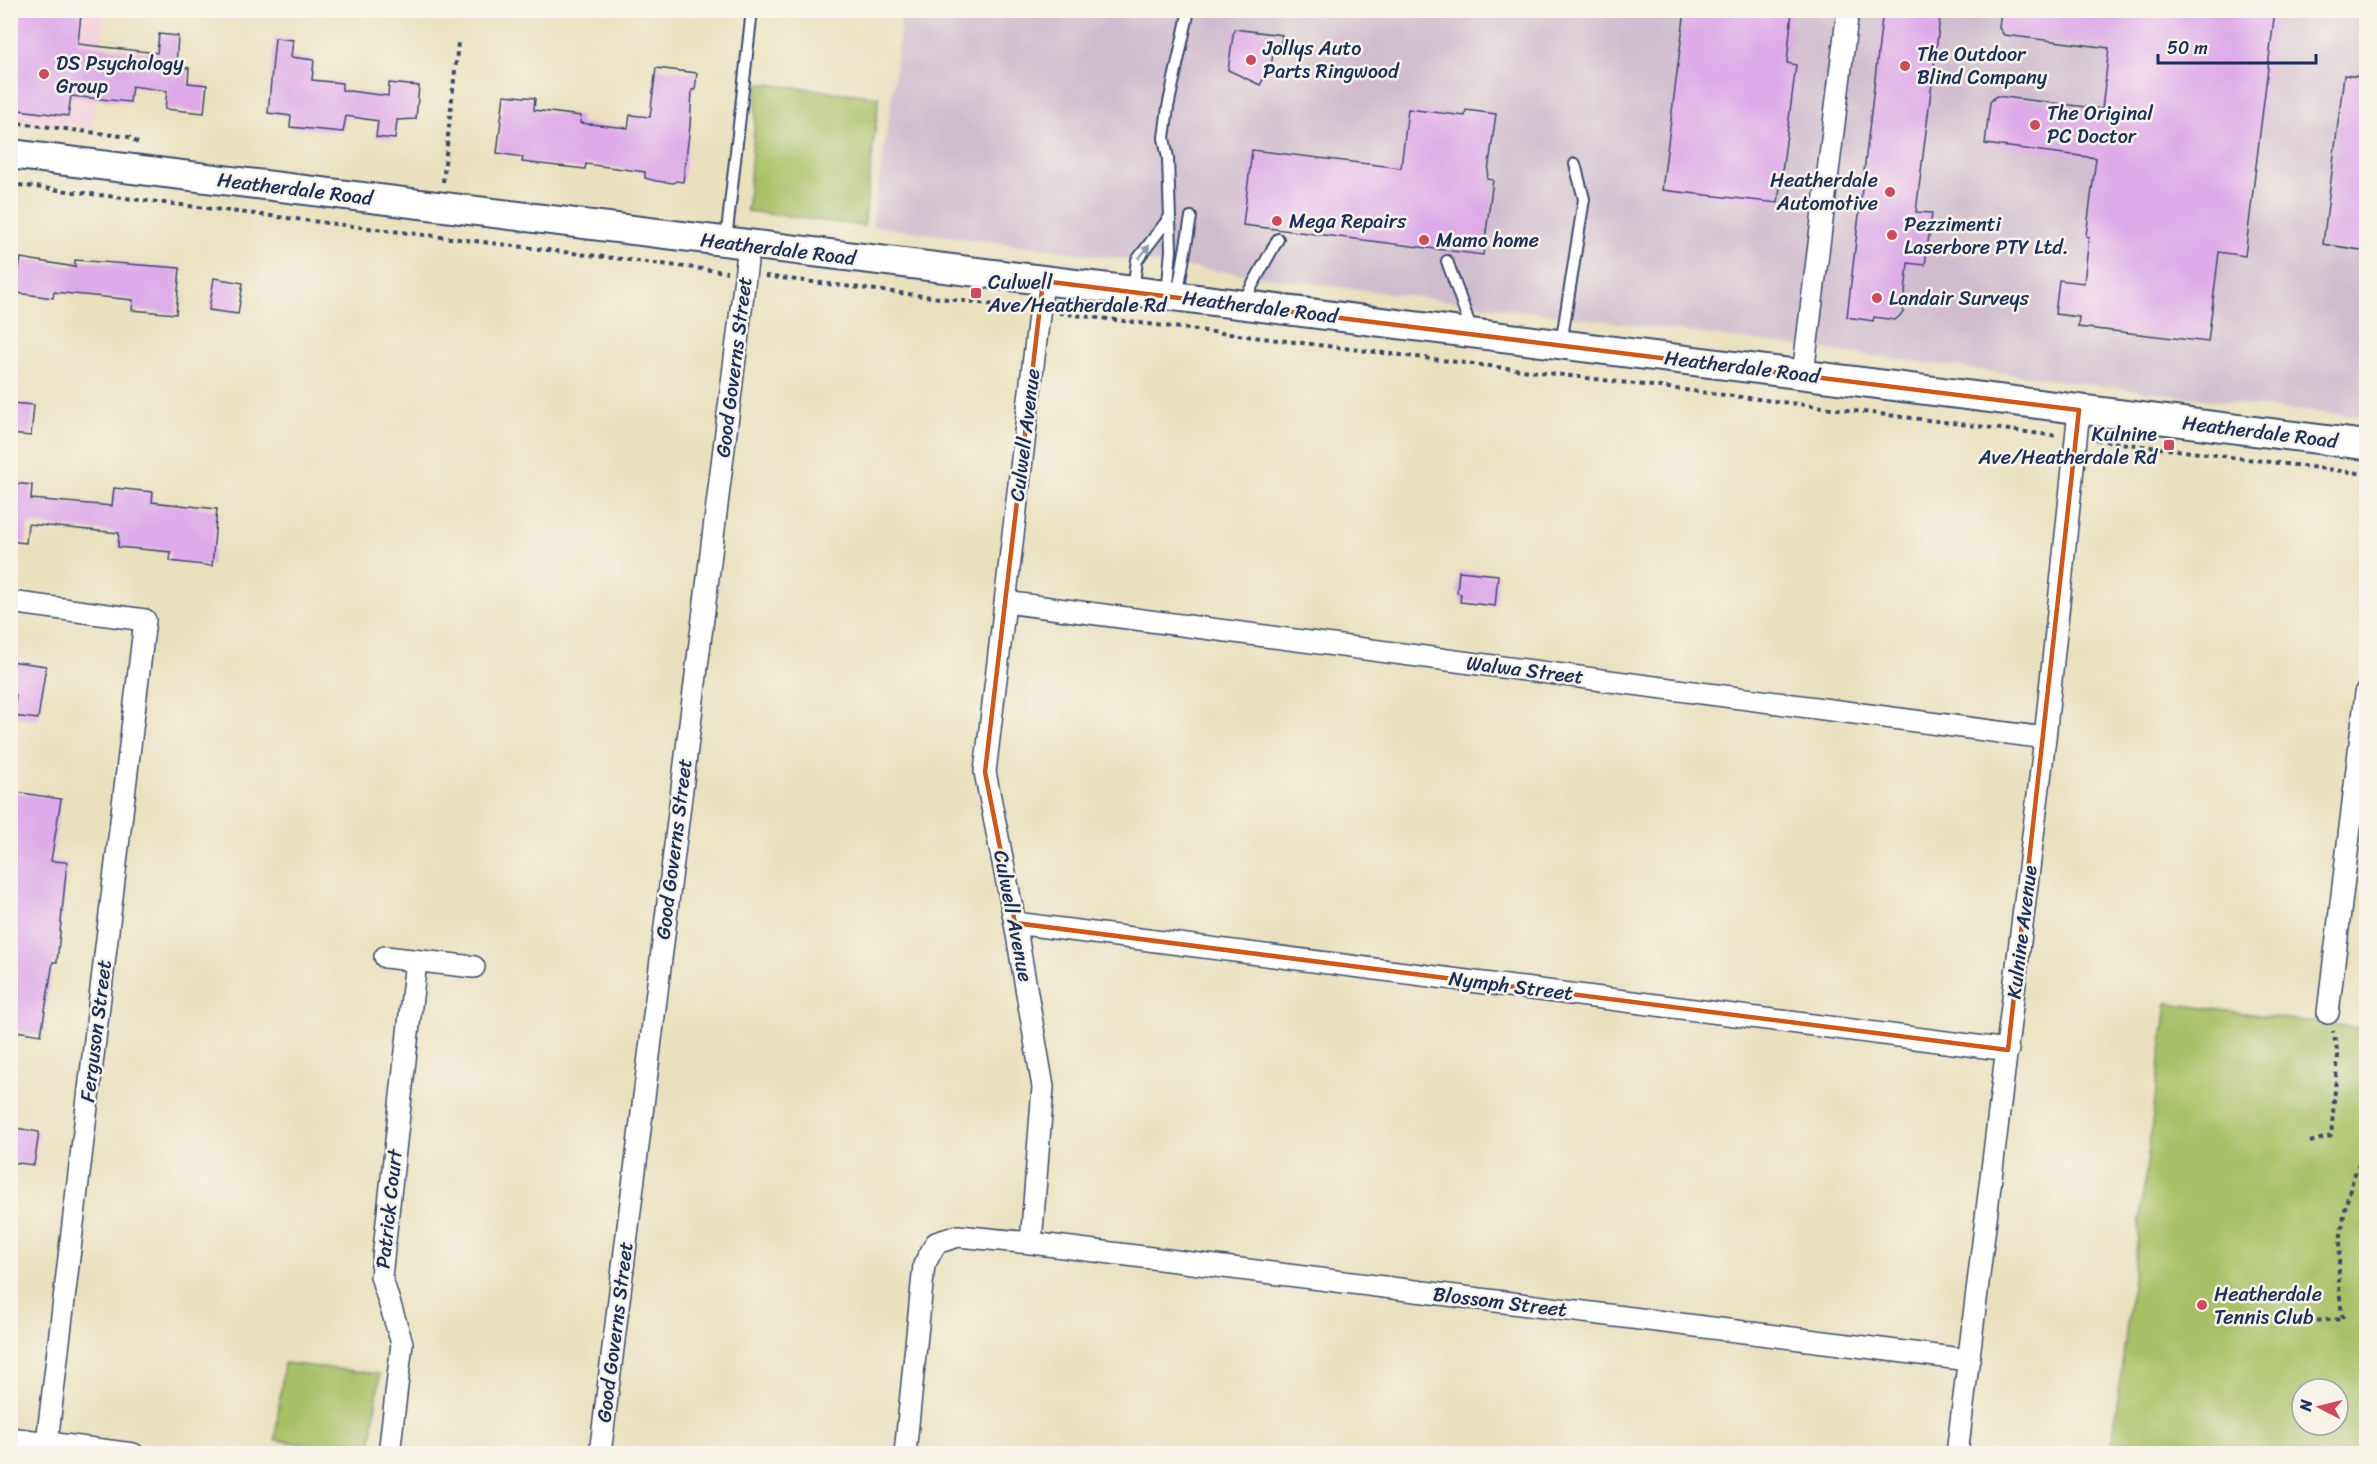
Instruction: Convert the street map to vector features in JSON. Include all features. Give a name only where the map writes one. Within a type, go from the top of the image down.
[{"type":"main road","name":"Heatherdale Road","points":[[10,154],[2367,445]]},
{"type":"street","points":[[1803,374],[1848,10]]},
{"type":"street","name":"Good Governs Street","points":[[600,1454],[746,274],[738,244]]},
{"type":"street","name":"Culwell Avenue","points":[[1031,1243],[1043,1087],[1015,923],[985,772],[1044,281]]},
{"type":"street","name":"Kulnine Avenue","points":[[1957,1454],[2045,738],[2079,410]]},
{"type":"street","name":"Ferguson Street","points":[[10,602],[145,620],[47,1442]]},
{"type":"street","name":"Walwa Street","points":[[1005,602],[2045,738]]},
{"type":"street","points":[[2328,1013],[2367,693]]},
{"type":"street","name":"Nymph Street","points":[[1015,923],[2008,1050]]},
{"type":"street","points":[[385,957],[474,967]]},
{"type":"street","name":"Patrick Court","points":[[389,1454],[402,1343],[381,1276],[416,961]]},
{"type":"street","points":[[906,1454],[924,1265],[936,1243],[958,1236],[1031,1243]]},
{"type":"street","name":"Blossom Street","points":[[1031,1243],[1969,1360]]},
{"type":"street","points":[[10,1438],[134,1454]]},
{"type":"lane","points":[[738,244],[752,10]]},
{"type":"lane","points":[[1172,296],[1168,158],[1164,138],[1168,107],[1189,10]]},
{"type":"lane","points":[[1561,344],[1584,199],[1575,164]]},
{"type":"lane","points":[[1133,291],[1137,260],[1169,218]]},
{"type":"lane","points":[[1172,296],[1191,218]]},
{"type":"lane","points":[[1242,305],[1278,239]]},
{"type":"lane","points":[[1447,261],[1473,334]]},
{"type":"path","points":[[443,182],[458,43]]},
{"type":"path","points":[[10,184],[2367,474]]},
{"type":"path","points":[[2310,1142],[2331,1136],[2338,1055],[2328,1013]]},
{"type":"path","points":[[2290,1322],[2343,1319],[2338,1294],[2345,1203],[2354,1174],[2367,1150]]},
{"type":"highlighted area","points":[[1043,281],[2079,410],[2008,1050],[1015,923],[985,772]]},
{"type":"shaded area","points":[[11,11],[105,11],[92,128],[11,120]]},
{"type":"shaded area","points":[[902,11],[2366,11],[2366,417],[2256,406],[872,226],[893,89]]},
{"type":"green space","points":[[758,83],[879,97],[864,226],[747,211]]},
{"type":"green space","points":[[2167,1003],[2366,1029],[2366,1453],[2111,1453]]},
{"type":"green space","points":[[284,1363],[380,1374],[371,1443],[363,1451],[275,1440]]},
{"type":"building","points":[[10,10],[54,10],[81,14],[78,44],[157,53],[159,34],[178,36],[176,66],[189,68],[188,83],[207,85],[204,113],[165,109],[167,91],[132,86],[130,102],[71,96],[68,116],[10,109]]},
{"type":"building","points":[[1685,10],[1792,10],[1787,63],[1796,65],[1778,203],[1662,190]]},
{"type":"building","points":[[1883,10],[1941,10],[1916,212],[1932,213],[1925,265],[1908,263],[1903,313],[1895,320],[1874,317],[1873,321],[1847,317]]},
{"type":"building","points":[[2001,10],[2275,10],[2245,256],[2219,252],[2208,342],[2078,327],[2079,317],[2055,314],[2059,280],[2084,283],[2089,237],[2086,236],[2096,158],[1985,144],[1990,102],[1996,96],[2102,109],[2109,48],[2004,35],[1999,28]]},
{"type":"building","name":"Jollys Auto Parts Ringwood","points":[[1234,29],[1282,35],[1280,54],[1273,54],[1271,66],[1260,85],[1228,70]]},
{"type":"building","points":[[275,38],[293,40],[291,57],[314,60],[312,80],[342,83],[342,90],[388,96],[389,83],[419,86],[416,119],[397,120],[395,139],[376,137],[378,121],[346,116],[343,132],[290,127],[291,116],[268,113]]},
{"type":"building","points":[[656,68],[697,73],[695,90],[692,90],[683,182],[656,181],[645,178],[645,172],[586,164],[585,169],[522,162],[523,157],[497,153],[504,95],[535,98],[534,110],[581,116],[580,123],[628,128],[630,115],[650,117]]},
{"type":"building","points":[[2344,75],[2367,78],[2367,251],[2323,244]]},
{"type":"building","points":[[1408,109],[1465,116],[1466,110],[1496,114],[1487,179],[1493,180],[1483,255],[1243,225],[1252,150],[1401,168]]},
{"type":"building","points":[[21,258],[75,267],[75,260],[180,268],[176,314],[132,310],[133,300],[54,292],[53,298],[10,292],[10,272],[18,273]]},
{"type":"building","points":[[214,278],[243,283],[238,314],[209,310]]},
{"type":"building","points":[[10,403],[34,405],[31,436],[10,434]]},
{"type":"building","points":[[13,483],[32,485],[31,499],[112,506],[114,488],[153,492],[152,502],[217,509],[212,566],[170,561],[171,552],[118,547],[119,533],[28,524],[26,543],[10,541],[10,499]]},
{"type":"building","points":[[1459,571],[1498,575],[1495,606],[1460,602],[1461,594],[1457,593]]},
{"type":"building","points":[[10,661],[46,666],[38,719],[13,716],[16,695],[10,694]]},
{"type":"building","points":[[10,791],[61,799],[51,861],[67,862],[57,962],[53,962],[41,1035],[10,1030],[10,1006],[17,967],[10,966]]},
{"type":"building","points":[[10,1127],[39,1132],[34,1165],[10,1162]]},
{"type":"place","name":"Jollys Auto Parts Ringwood","points":[[1251,60]]},
{"type":"place","name":"The Outdoor Blind Company","points":[[1905,66]]},
{"type":"place","name":"DS Psychology Group","points":[[44,74]]},
{"type":"place","name":"The Original PC Doctor","points":[[2035,125]]},
{"type":"place","name":"Heatherdale Automotive","points":[[1890,192]]},
{"type":"place","name":"Mega Repairs","points":[[1277,221]]},
{"type":"place","name":"Pezzimenti Laserbore PTY Ltd.","points":[[1892,235]]},
{"type":"place","name":"Mamo home","points":[[1424,240]]},
{"type":"place","name":"Culwell Ave/Heatherdale Rd","points":[[976,293]]},
{"type":"place","name":"Landair Surveys","points":[[1877,298]]},
{"type":"place","name":"Kulnine Ave/Heatherdale Rd","points":[[2169,445]]},
{"type":"place","name":"Heatherdale Tennis Club","points":[[2202,1305]]}]
